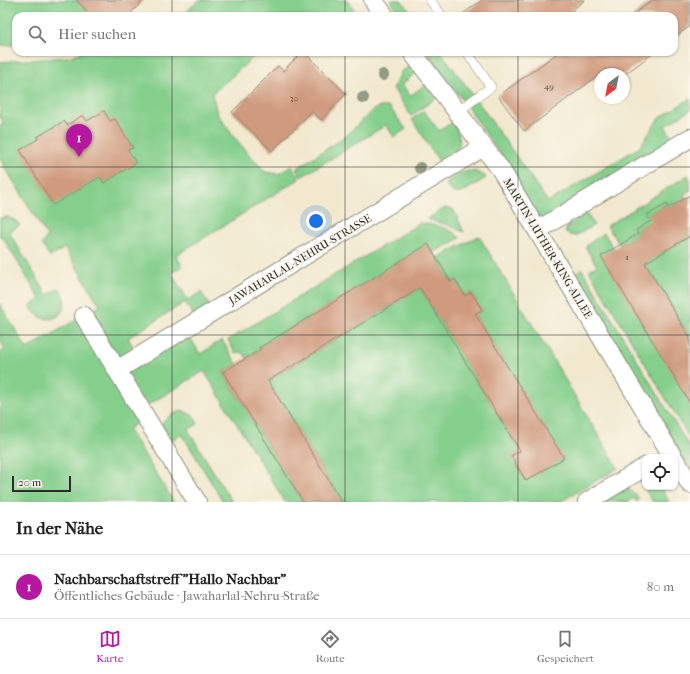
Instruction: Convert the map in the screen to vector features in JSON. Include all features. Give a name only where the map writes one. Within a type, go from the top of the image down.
[{"type":"street","points":[[373,0],[382,12]]},
{"type":"street","name":"MARTIN-LUTHER-KING-ALLEE","points":[[415,56],[501,170],[538,230],[669,454]]},
{"type":"street","points":[[538,230],[690,138]]},
{"type":"street","name":"JAWAHARLAL-NEHRU-STRASSE","points":[[117,370],[483,147]]},
{"type":"street","points":[[84,316],[197,502]]},
{"type":"street","name":"MARTIN-LUTHER-KING-ALLEE","points":[[678,467],[690,484]]},
{"type":"street","points":[[587,502],[642,469]]},
{"type":"lane","points":[[430,0],[439,12]]},
{"type":"lane","points":[[457,112],[491,86],[470,56]]},
{"type":"green space","points":[[0,0],[76,0],[88,12],[12,12],[12,45],[0,45]]},
{"type":"green space","points":[[199,0],[346,0],[356,12],[186,12]]},
{"type":"green space","points":[[390,0],[401,0],[411,12],[398,12]]},
{"type":"green space","points":[[255,56],[212,94],[217,113],[233,136],[265,172],[278,174],[292,166],[299,179],[176,255],[182,266],[171,273],[188,300],[201,292],[214,312],[198,322],[185,302],[128,338],[139,357],[185,329],[200,354],[222,340],[237,364],[223,372],[303,502],[285,502],[204,371],[141,409],[146,417],[128,429],[174,502],[0,502],[0,353],[5,349],[0,341],[0,304],[27,349],[100,306],[65,248],[50,257],[42,245],[47,236],[0,159],[0,126],[4,123],[0,117],[0,62],[68,57]]},
{"type":"green space","points":[[430,56],[444,56],[548,202],[640,147],[659,118],[690,99],[690,110],[665,126],[677,146],[538,230],[508,166],[467,106]]},
{"type":"green space","points":[[411,65],[417,72],[402,84],[410,96],[426,84],[436,98],[411,116],[393,88],[402,71]]},
{"type":"green space","points":[[378,107],[389,107],[406,129],[394,137],[386,125],[301,177],[296,169],[347,135],[370,112]]},
{"type":"green space","points":[[424,111],[439,131],[453,122],[459,136],[456,150],[440,163],[412,119]]},
{"type":"green space","points":[[468,171],[477,172],[486,178],[461,193],[453,192],[449,189],[446,182],[458,174]]},
{"type":"green space","points":[[688,175],[690,180],[690,191],[684,194],[685,199],[669,208],[666,204],[648,215],[651,221],[636,230],[638,234],[620,245],[607,226]]},
{"type":"green space","points":[[445,208],[453,209],[464,232],[448,225],[427,219]]},
{"type":"green space","points":[[587,213],[594,225],[575,236],[570,235],[565,231],[569,225]]},
{"type":"green space","points":[[7,217],[16,221],[20,225],[9,232],[47,295],[59,288],[64,297],[62,312],[51,319],[43,318],[36,314],[30,306],[40,299],[2,236],[0,237],[0,218]]},
{"type":"green space","points":[[420,223],[447,229],[452,231],[460,238],[433,253],[428,245],[259,348],[260,350],[247,358],[242,352],[235,353],[228,340]]},
{"type":"green space","points":[[604,233],[614,249],[690,403],[690,439],[589,270],[597,266],[586,248],[587,245]]},
{"type":"green space","points":[[479,236],[618,468],[560,502],[342,502],[268,381],[420,288],[520,451],[511,456],[526,481],[563,458],[475,314],[482,310],[471,292],[465,296],[455,279],[451,282],[437,258]]},
{"type":"green space","points":[[690,236],[690,338],[645,263]]},
{"type":"green space","points":[[582,269],[690,448],[690,468],[574,278],[574,274]]},
{"type":"green space","points":[[184,411],[194,416],[198,424],[188,430],[232,502],[223,502],[182,434],[163,445],[160,426],[170,416]]},
{"type":"green space","points":[[628,490],[637,495],[639,499],[637,502],[634,498],[628,502],[596,502],[617,491]]},
{"type":"green space","points":[[646,490],[663,490],[669,502],[653,502]]},
{"type":"building","points":[[76,0],[144,0],[132,12],[88,12]]},
{"type":"building","points":[[482,0],[585,0],[572,10],[573,12],[466,12]]},
{"type":"building","points":[[653,0],[690,0],[690,26],[678,35],[678,12],[636,12]]},
{"type":"building","points":[[298,56],[308,56],[346,94],[321,120],[312,111],[272,151],[232,112],[278,66],[283,71]]},
{"type":"building","points":[[553,56],[650,56],[630,70],[630,68],[594,68],[594,78],[524,131],[498,96]]},
{"type":"building","points":[[104,111],[110,121],[115,119],[133,148],[128,150],[136,163],[104,183],[100,177],[53,205],[20,150],[38,139],[37,137],[64,121],[67,125],[83,115],[87,121]]},
{"type":"building","points":[[690,195],[690,236],[645,263],[690,338],[690,403],[601,256],[638,234],[636,230],[651,221],[647,215],[667,204],[669,208]]},
{"type":"building","points":[[428,244],[451,282],[455,279],[465,296],[471,292],[482,310],[475,314],[564,458],[526,481],[511,456],[520,451],[420,288],[268,381],[342,502],[303,502],[223,372],[260,350],[259,348]]},
{"type":"place","name":"Nachbarschaftstreff \"Hallo Nachbar\"","points":[[79,157]]}]
